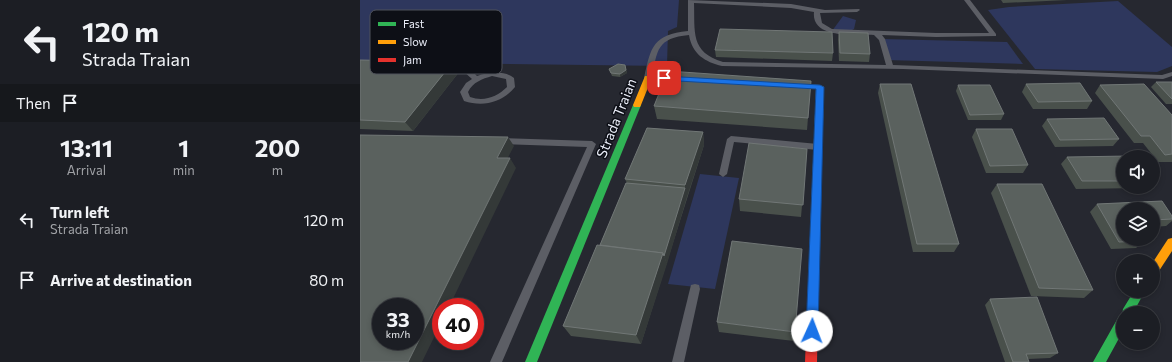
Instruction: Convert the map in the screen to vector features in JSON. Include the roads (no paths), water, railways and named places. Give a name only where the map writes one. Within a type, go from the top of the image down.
[{"type":"street","name":"Strada Traian","points":[[531,362],[648,78],[703,81]]},
{"type":"street","points":[[774,85],[820,87],[811,362]]},
{"type":"street","points":[[1160,260],[1172,242]]},
{"type":"street","points":[[1099,362],[1116,332]]},
{"type":"lane","points":[[857,10],[817,11],[791,6],[691,0],[693,44],[701,56],[710,61],[722,64],[890,66],[1163,77],[1172,74]]},
{"type":"lane","points":[[817,11],[817,22],[821,28],[831,31],[877,34],[994,35],[966,0]]},
{"type":"lane","points":[[648,78],[655,49],[661,40],[673,34],[692,33]]},
{"type":"lane","points":[[877,34],[882,39],[890,66]]},
{"type":"lane","points":[[471,74],[476,79]]},
{"type":"lane","points":[[499,74],[506,76],[511,82],[511,87],[501,96],[493,100],[478,102],[467,99],[464,96],[466,87],[476,79],[484,76],[499,74]]},
{"type":"lane","points":[[723,174],[731,139],[818,147]]},
{"type":"lane","points":[[492,141],[592,144],[496,362]]},
{"type":"lane","points":[[678,362],[695,289]]}]
